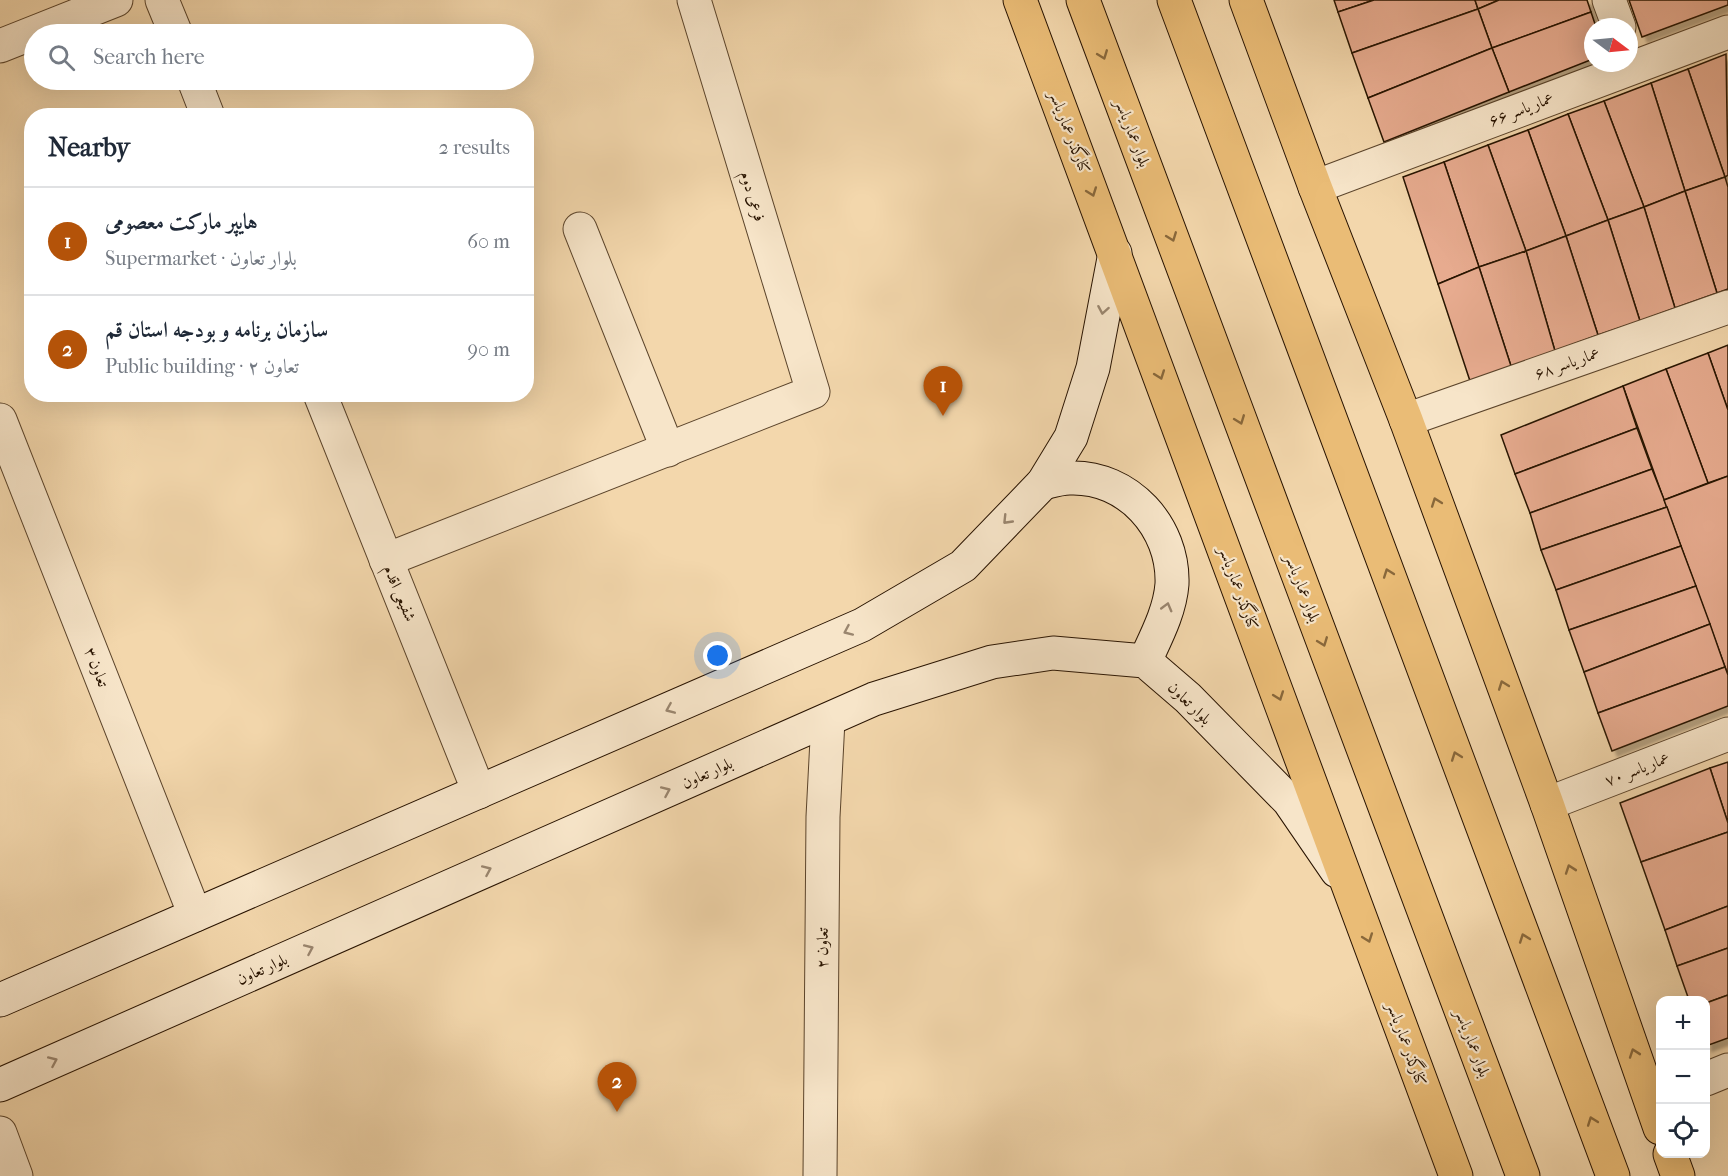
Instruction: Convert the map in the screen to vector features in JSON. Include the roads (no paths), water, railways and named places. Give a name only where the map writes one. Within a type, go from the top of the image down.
[{"type":"main road","name":"کنارگذر عمار یاسر","points":[[1020,0],[1456,1176]]},
{"type":"main road","name":"بلوار عمار یاسر","points":[[1083,0],[1523,1176]]},
{"type":"main road","points":[[1174,0],[1613,1176]]},
{"type":"main road","points":[[1246,0],[1314,187],[1406,420],[1656,1105]]},
{"type":"main road","points":[[1671,1158],[1678,1176]]},
{"type":"street","points":[[55,24],[116,0]]},
{"type":"street","points":[[162,0],[172,24]]},
{"type":"street","name":"فرعی دوم","points":[[668,450],[813,392],[694,0]]},
{"type":"street","points":[[1609,0],[1616,18]]},
{"type":"street","name":"عمار یاسر ۶۶","points":[[1638,60],[1728,32]]},
{"type":"street","points":[[0,46],[24,36]]},
{"type":"street","name":"عمار یاسر ۶۶","points":[[1314,187],[1606,72]]},
{"type":"street","points":[[198,90],[205,108]]},
{"type":"street","points":[[386,560],[668,450],[580,229]]},
{"type":"street","points":[[0,1000],[862,625],[963,566],[1043,483],[1071,437],[1093,368],[1115,253]]},
{"type":"street","name":"عمار یاسر ۶۸","points":[[1406,420],[1728,307]]},
{"type":"street","name":"شفیعی اقدم","points":[[323,402],[479,792]]},
{"type":"street","name":"تعاون ۳","points":[[0,420],[195,915]]},
{"type":"street","points":[[1043,483],[1070,478],[1097,481],[1123,491],[1144,508],[1161,531],[1170,556],[1172,584],[1166,611],[1145,661]]},
{"type":"street","name":"بلوار تعاون","points":[[0,1085],[874,699],[992,662],[1053,653],[1145,661],[1188,698],[1289,801],[1352,894]]},
{"type":"street","name":"تعاون ۲","points":[[819,1176],[823,817],[828,720]]},
{"type":"street","name":"عمار یاسر ۷۰","points":[[1547,804],[1728,734]]},
{"type":"street","points":[[1710,1077],[1728,1070]]},
{"type":"street","points":[[0,1133],[16,1176]]},
{"type":"place","name":"هایپر مارکت معصومی","points":[[943,416]]},
{"type":"place","name":"سازمان برنامه و بودجه استان قم","points":[[617,1112]]}]
